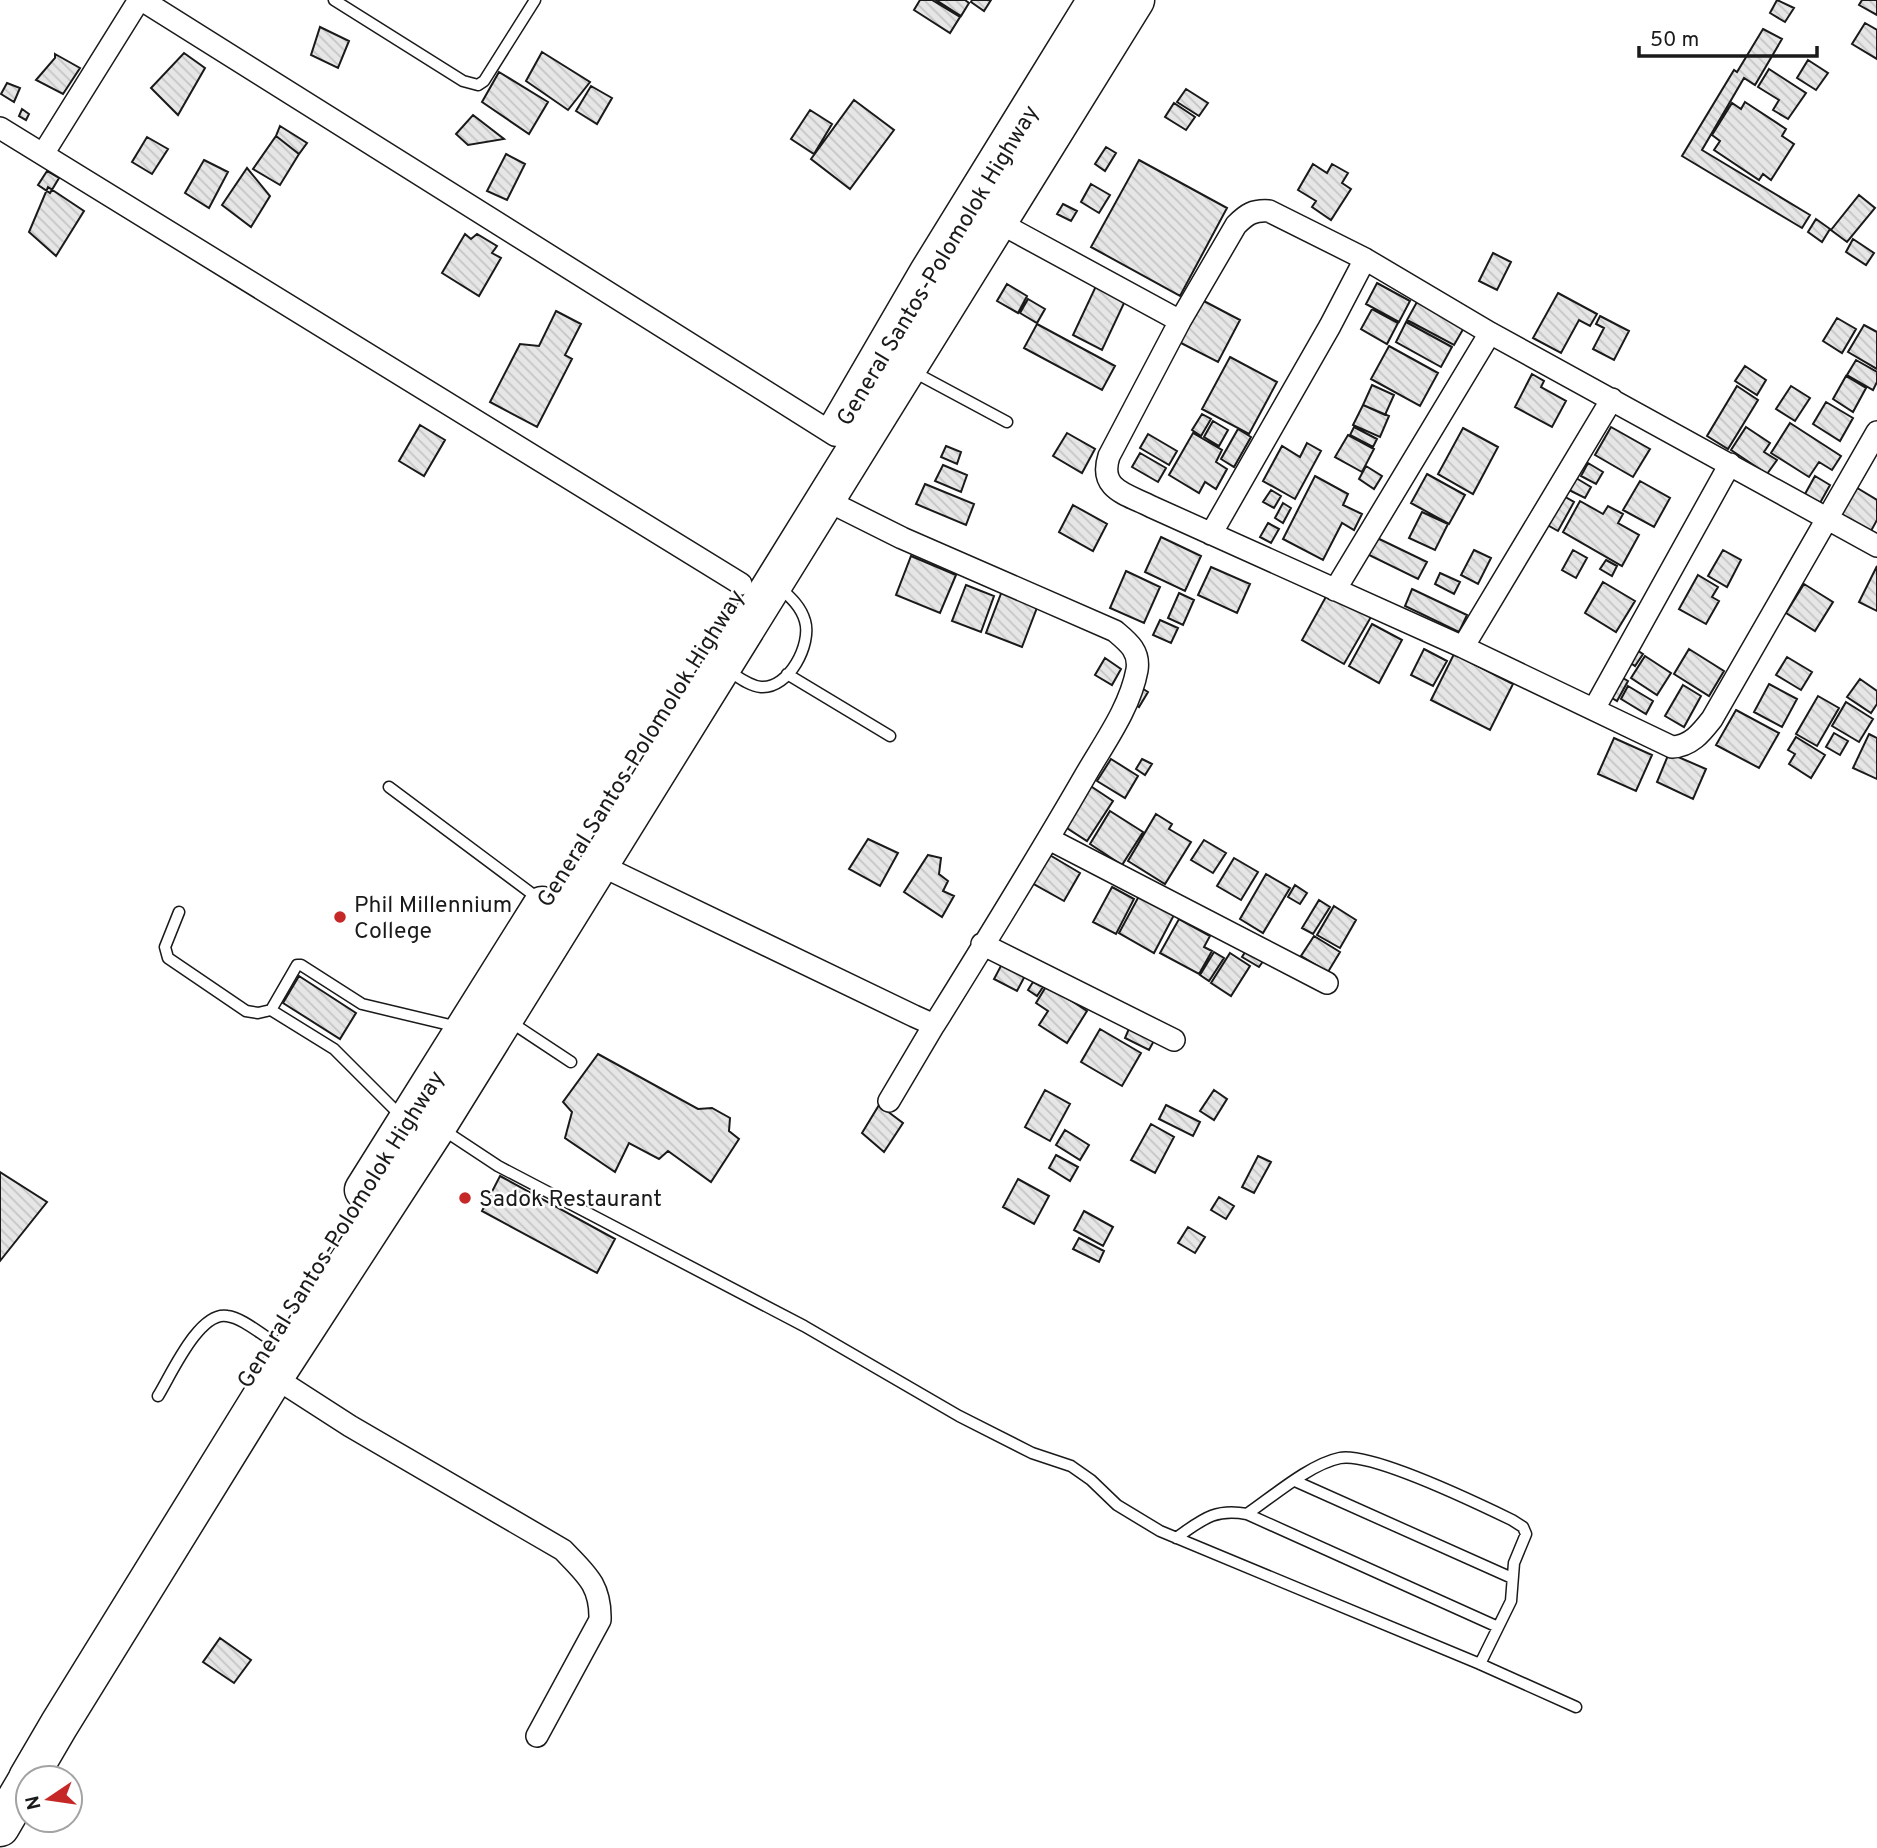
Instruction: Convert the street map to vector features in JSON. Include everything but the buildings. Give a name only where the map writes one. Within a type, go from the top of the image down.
[{"type":"highway","name":"General Santos-Polomolok Highway","points":[[421,1124],[464,1028],[544,902],[758,583],[835,435],[928,274],[1097,0]]},
{"type":"highway","points":[[36,1764],[272,1358],[421,1124],[504,1017],[722,667],[758,583],[826,500],[1135,0]]},
{"type":"highway","name":"General Santos-Polomolok Highway","points":[[0,1777],[272,1358]]},
{"type":"highway","points":[[0,1827],[14,1802]]},
{"type":"street","points":[[43,154],[140,0],[835,435]]},
{"type":"street","points":[[0,128],[758,583]]},
{"type":"street","points":[[1877,432],[1828,521],[1723,702],[1700,734],[1688,743],[1672,747],[1648,738],[1594,709],[1462,647],[1119,490],[1110,484],[1105,475],[1109,456],[1180,321],[1236,225],[1247,214],[1257,210],[1269,211],[1365,259],[1490,332],[1828,521],[1877,546]]},
{"type":"street","points":[[998,222],[1180,321]]},
{"type":"street","points":[[1211,534],[1330,326],[1365,259]]},
{"type":"street","points":[[1335,590],[1490,332]]},
{"type":"street","points":[[1462,647],[1612,399]]},
{"type":"street","points":[[1594,709],[1730,464]]},
{"type":"street","points":[[826,500],[902,538],[1115,631],[1135,650],[1137,670],[1121,714],[1049,839],[982,944],[889,1101]]},
{"type":"street","points":[[1049,839],[1326,983]]},
{"type":"street","points":[[598,864],[934,1024]]},
{"type":"street","points":[[982,944],[1174,1040]]},
{"type":"street","points":[[272,1358],[350,1426],[564,1550],[588,1576],[600,1600],[600,1620],[537,1736]]},
{"type":"lane","points":[[334,0],[463,81],[478,85],[484,81],[535,0]]},
{"type":"lane","points":[[906,368],[1007,422]]},
{"type":"lane","points":[[722,667],[753,686],[772,686],[787,674],[805,645],[806,624],[802,611],[794,601],[758,583]]},
{"type":"lane","points":[[787,674],[890,736]]},
{"type":"lane","points":[[388,787],[544,902]]},
{"type":"lane","points":[[179,912],[165,947],[168,958],[246,1011],[258,1013],[271,1010],[309,1027],[421,1124],[804,1326],[959,1416],[1031,1453],[1070,1466],[1091,1480],[1117,1505],[1160,1531],[1480,1664],[1576,1707]]},
{"type":"lane","points":[[271,1010],[298,965],[303,965],[331,990],[362,1004],[464,1028]]},
{"type":"lane","points":[[504,1017],[570,1062]]},
{"type":"lane","points":[[158,1396],[198,1330],[215,1317],[226,1315],[238,1320],[272,1358]]},
{"type":"lane","points":[[1247,1514],[1319,1466],[1340,1458],[1359,1459],[1390,1467],[1490,1509],[1523,1527],[1526,1534],[1514,1563],[1511,1601],[1480,1664]]},
{"type":"lane","points":[[1295,1481],[1512,1578]]},
{"type":"lane","points":[[1176,1538],[1213,1516],[1229,1511],[1247,1514],[1498,1627]]},
{"type":"place","name":"Phil Millennium College","points":[[340,917]]},
{"type":"place","name":"Sadok Restaurant","points":[[465,1198]]}]
